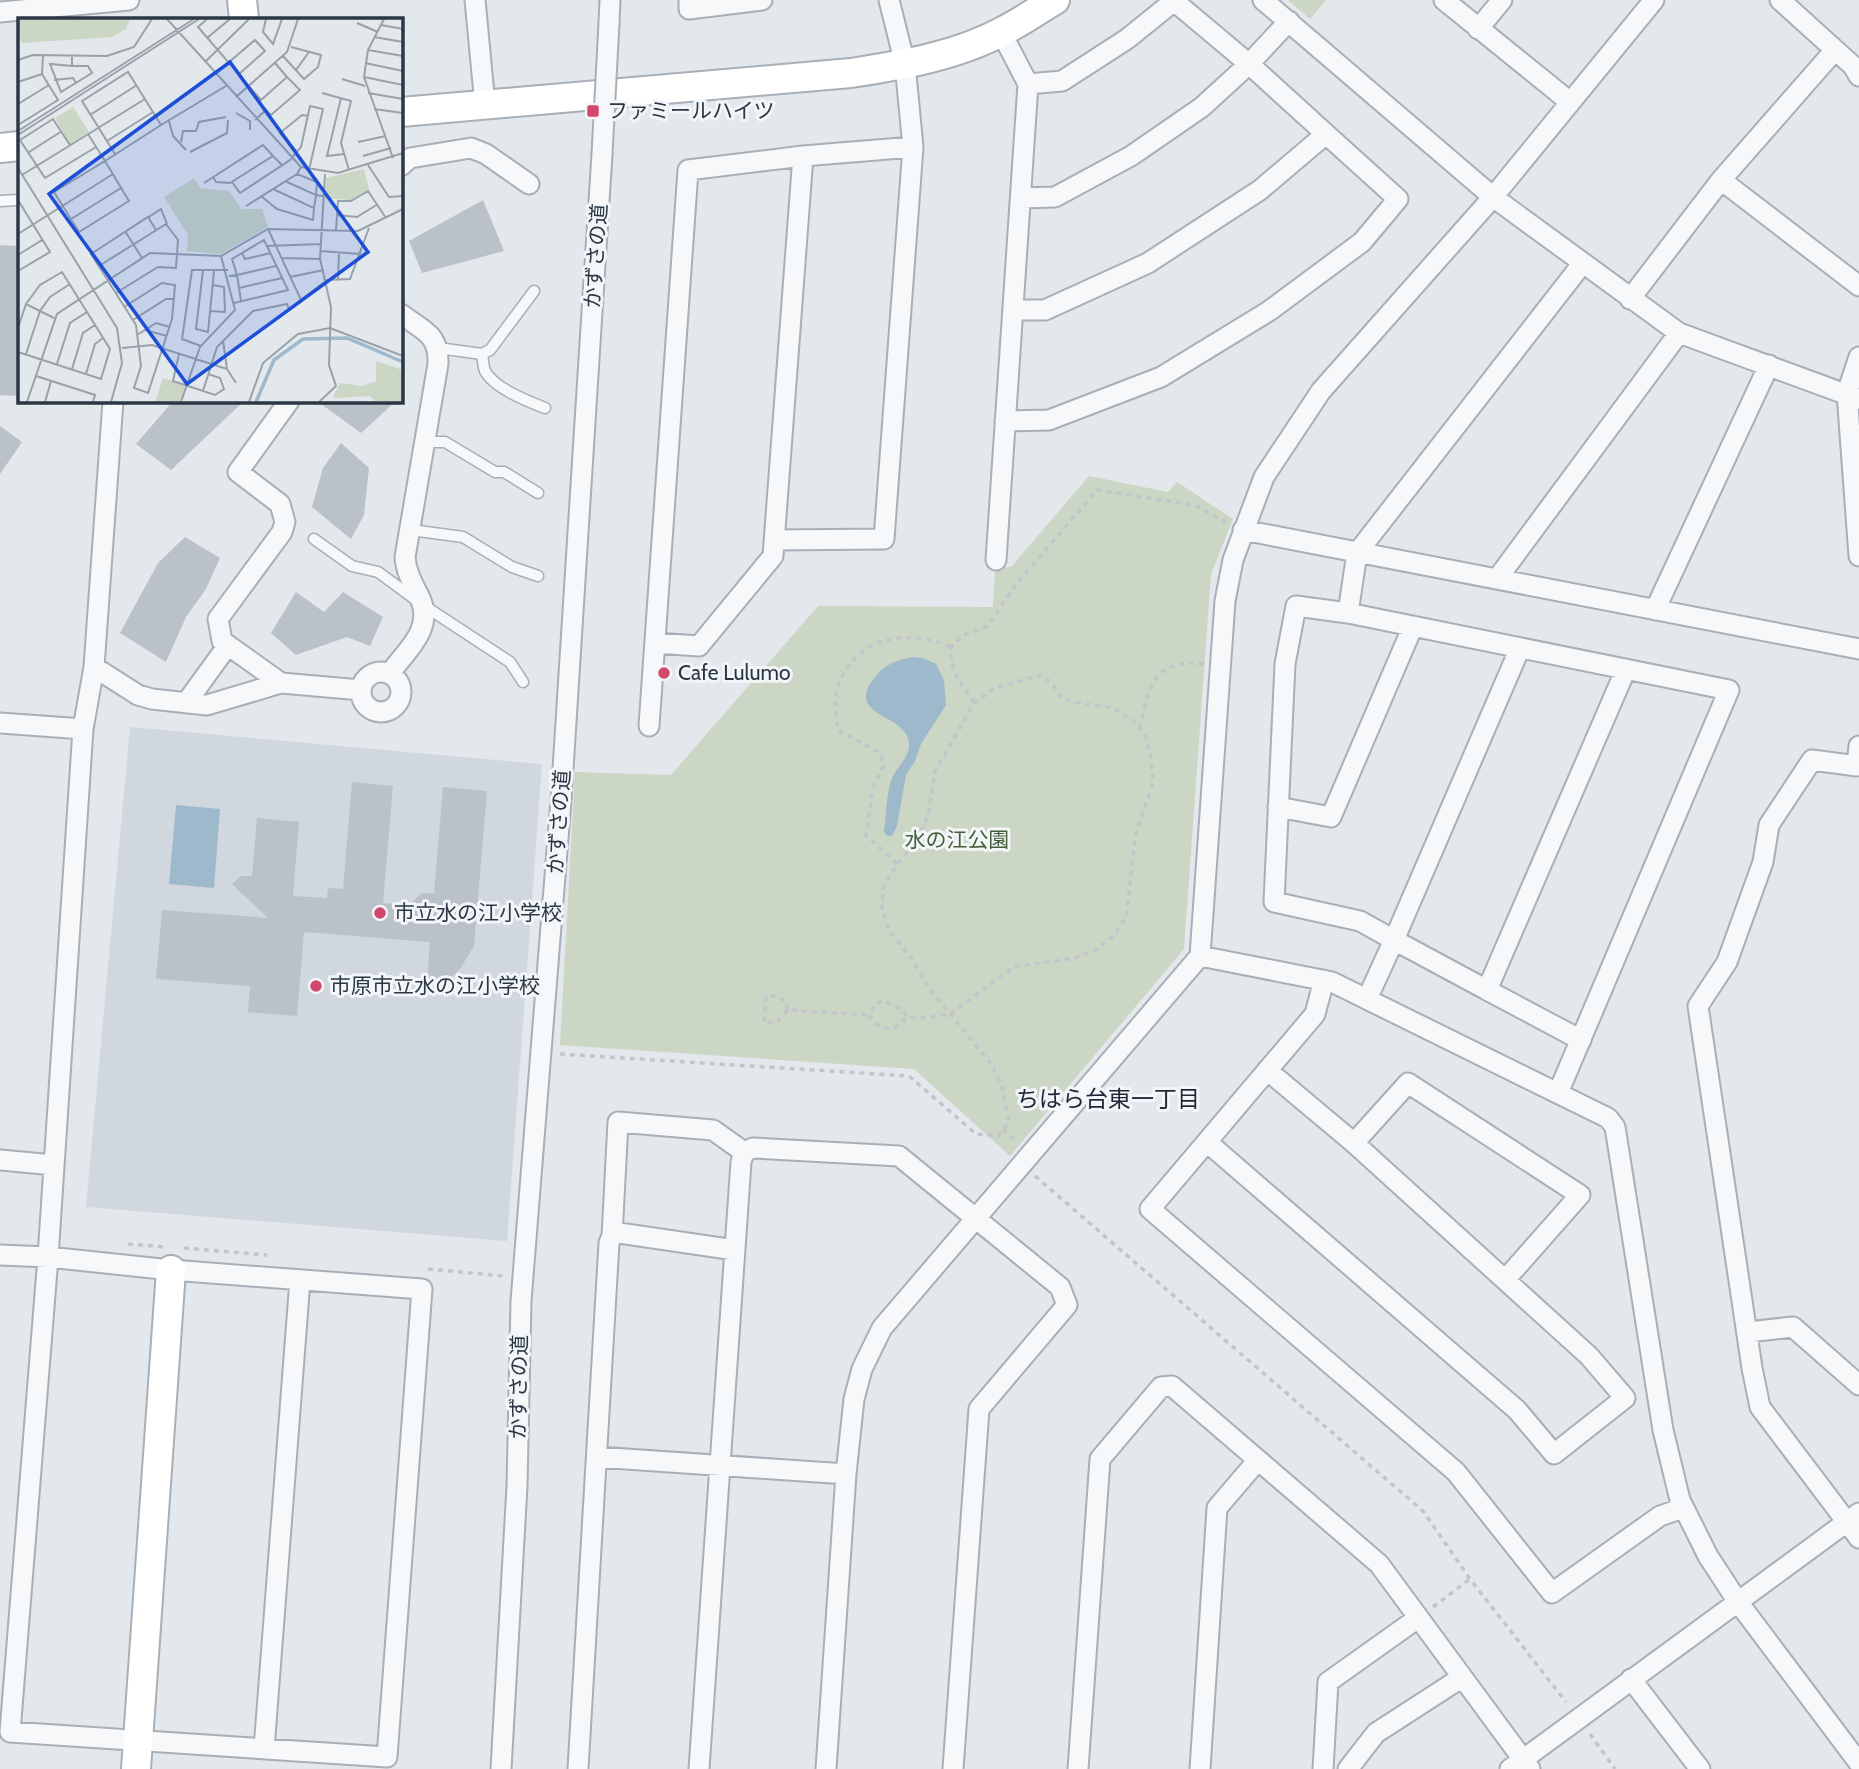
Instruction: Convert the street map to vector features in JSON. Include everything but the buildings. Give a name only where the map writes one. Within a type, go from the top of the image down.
[{"type":"street","points":[[0,12],[129,0]]},
{"type":"street","points":[[242,0],[244,18]]},
{"type":"street","points":[[475,0],[485,105]]},
{"type":"street","name":"かずさの道","points":[[501,1769],[517,1486],[521,1301],[561,801],[610,0]]},
{"type":"street","points":[[689,0],[690,9],[762,0]]},
{"type":"street","points":[[775,540],[884,539],[913,146],[905,64],[889,0]]},
{"type":"street","points":[[402,112],[851,73],[905,64],[953,51],[1001,32],[1055,0]]},
{"type":"street","points":[[1264,0],[1493,197],[1679,334],[1853,396]]},
{"type":"street","points":[[1444,0],[1570,102]]},
{"type":"street","points":[[1478,29],[1502,0]]},
{"type":"street","points":[[826,1769],[846,1474],[853,1399],[862,1369],[882,1328],[1200,956],[1225,601],[1233,559],[1264,477],[1321,391],[1493,197],[1654,0]]},
{"type":"street","points":[[1780,0],[1853,66],[1859,76]]},
{"type":"street","points":[[1005,421],[1049,420],[1161,377],[1269,311],[1362,242],[1398,199],[1249,64],[1174,1],[1127,39],[1062,81],[1028,84]]},
{"type":"street","points":[[1021,198],[1055,197],[1131,156],[1202,107],[1249,64],[1289,21]]},
{"type":"street","points":[[996,560],[1028,84],[1001,32]]},
{"type":"street","points":[[1630,299],[1721,180],[1835,50]]},
{"type":"street","points":[[1013,310],[1045,310],[1147,263],[1259,190],[1326,134]]},
{"type":"street","points":[[0,148],[18,146]]},
{"type":"street","points":[[649,726],[688,170],[913,146]]},
{"type":"street","points":[[402,165],[410,158],[471,148],[486,154],[529,184]]},
{"type":"street","points":[[655,643],[699,646],[774,556],[803,156]]},
{"type":"street","points":[[1721,180],[1859,286]]},
{"type":"street","points":[[1348,613],[1357,553],[1582,264]]},
{"type":"street","points":[[390,673],[423,629],[425,620],[423,605],[406,568],[405,557],[438,364],[435,340],[402,315]]},
{"type":"street","points":[[1497,579],[1679,334]]},
{"type":"street","points":[[1859,357],[1853,396],[1859,556]]},
{"type":"street","points":[[1656,610],[1769,365]]},
{"type":"street","points":[[0,1255],[48,1257],[171,1270],[422,1289],[387,1757],[10,1732],[48,1257],[83,729],[94,667],[113,402]]},
{"type":"street","points":[[281,683],[222,641],[218,619],[282,532],[285,522],[280,503],[238,472],[288,402]]},
{"type":"street","points":[[1243,530],[1859,649]]},
{"type":"street","points":[[1558,1093],[1581,1040],[1730,690],[1348,613],[1296,606],[1286,664],[1274,902],[1360,921],[1581,1040]]},
{"type":"street","points":[[1278,807],[1331,817],[1413,626]]},
{"type":"street","points":[[186,703],[228,645]]},
{"type":"street","points":[[1367,999],[1520,648]]},
{"type":"street","points":[[94,667],[138,695],[207,705],[281,683],[361,690]]},
{"type":"street","points":[[1487,990],[1626,669]]},
{"type":"street","points":[[390,673],[397,678],[401,693],[394,707],[388,711],[372,710],[362,698],[361,690],[368,676],[390,673]]},
{"type":"street","points":[[0,723],[83,729]]},
{"type":"street","points":[[1078,1769],[1100,1459],[1161,1387],[1172,1386],[1379,1564],[1521,1766],[1578,1717],[1738,1602],[1855,1525],[1760,1407],[1698,1006],[1727,962],[1763,862],[1769,825],[1812,760],[1857,766],[1859,746]]},
{"type":"street","points":[[1200,956],[1324,980],[1608,1118],[1615,1127],[1663,1430],[1683,1508],[1708,1556],[1738,1602],[1859,1763]]},
{"type":"street","points":[[1324,980],[1315,1014],[1150,1209],[1456,1472],[1552,1593],[1660,1516],[1683,1508]]},
{"type":"street","points":[[1207,1142],[1517,1410],[1553,1454],[1625,1398],[1589,1356],[1354,1143],[1267,1070]]},
{"type":"street","points":[[1354,1143],[1408,1083],[1580,1195],[1505,1280]]},
{"type":"street","points":[[578,1769],[618,1122],[713,1130],[744,1152]]},
{"type":"street","points":[[699,1769],[741,1162],[744,1152],[753,1148],[899,1156],[1060,1287],[1067,1306],[979,1409],[953,1769]]},
{"type":"street","points":[[0,1160],[54,1164]]},
{"type":"street","points":[[612,1236],[620,1233],[735,1251]]},
{"type":"street","points":[[136,1769],[171,1270]]},
{"type":"street","points":[[264,1749],[300,1280]]},
{"type":"street","points":[[1748,1332],[1793,1327],[1859,1385]]},
{"type":"street","points":[[597,1457],[846,1474]]},
{"type":"street","points":[[1200,1769],[1217,1508],[1258,1460]]},
{"type":"street","points":[[1324,1769],[1328,1682],[1418,1618]]},
{"type":"street","points":[[1348,1769],[1376,1733],[1461,1678]]},
{"type":"street","points":[[1632,1679],[1700,1769]]},
{"type":"lane","points":[[0,201],[18,200]]},
{"type":"lane","points":[[438,348],[482,354],[490,351],[534,291]]},
{"type":"lane","points":[[482,354],[484,369],[491,379],[519,397],[545,408]]},
{"type":"lane","points":[[423,442],[445,442],[495,472],[504,472],[538,493]]},
{"type":"lane","points":[[411,530],[463,537],[512,567],[538,576]]},
{"type":"lane","points":[[314,539],[352,566],[378,572],[510,662],[523,682]]},
{"type":"path","points":[[974,703],[955,676],[950,657],[951,647],[962,635],[988,626],[1013,587],[1097,490],[1194,505],[1243,530]]},
{"type":"path","points":[[897,864],[866,835],[873,788],[884,765],[880,753],[838,730],[837,688],[849,666],[865,650],[886,639],[906,637],[951,647]]},
{"type":"path","points":[[1140,728],[1147,693],[1157,676],[1170,666],[1184,662],[1220,666]]},
{"type":"path","points":[[540,1052],[909,1076],[976,1135],[998,1136],[1009,1122],[1002,1085],[991,1064],[950,1014],[890,932],[882,909],[883,888],[897,864],[918,839],[928,815],[935,772],[974,703],[995,688],[1041,675],[1052,683],[1060,696],[1073,702],[1114,708],[1133,720],[1145,734],[1151,757],[1153,783],[1136,832],[1126,918],[1112,937],[1094,951],[1074,958],[1014,967],[950,1014],[907,1017]]},
{"type":"path","points":[[774,995],[782,999],[786,1002],[787,1010],[778,1021],[764,1023],[766,996],[774,995]]},
{"type":"path","points":[[869,1014],[875,1004],[883,1001],[902,1009],[907,1017]]},
{"type":"path","points":[[787,1010],[869,1014]]},
{"type":"path","points":[[869,1014],[881,1028],[892,1030],[901,1026],[907,1017]]},
{"type":"path","points":[[1021,1163],[1423,1511],[1470,1579],[1578,1717],[1615,1769]]},
{"type":"path","points":[[1418,1618],[1470,1579]]},
{"type":"shaded area","name":"市原市立水の江小学校","points":[[130,727],[542,764],[507,1241],[86,1207]]},
{"type":"green space","points":[[1288,0],[1326,0],[1310,19]]},
{"type":"green space","name":"水の江公園","points":[[1089,476],[1168,492],[1177,482],[1233,519],[1211,574],[1184,949],[1010,1156],[914,1069],[560,1045],[575,772],[671,775],[818,606],[993,607],[995,568],[1011,567]]},
{"type":"water","points":[[912,657],[923,658],[936,664],[944,680],[946,705],[921,744],[906,775],[897,826],[892,836],[887,836],[884,832],[890,784],[907,755],[909,745],[907,735],[900,727],[867,702],[866,693],[872,681],[885,667]]},
{"type":"water","points":[[176,805],[220,809],[214,888],[169,884]]},
{"type":"place","name":"ファミールハイツ","points":[[593,111]]},
{"type":"place","name":"Cafe Lulumo","points":[[664,673]]},
{"type":"place","name":"市立水の江小学校","points":[[380,913]]},
{"type":"place","name":"市原市立水の江小学校","points":[[316,986]]},
{"type":"district","name":"ちはら台東一丁目","points":[[1108,1099]]}]
